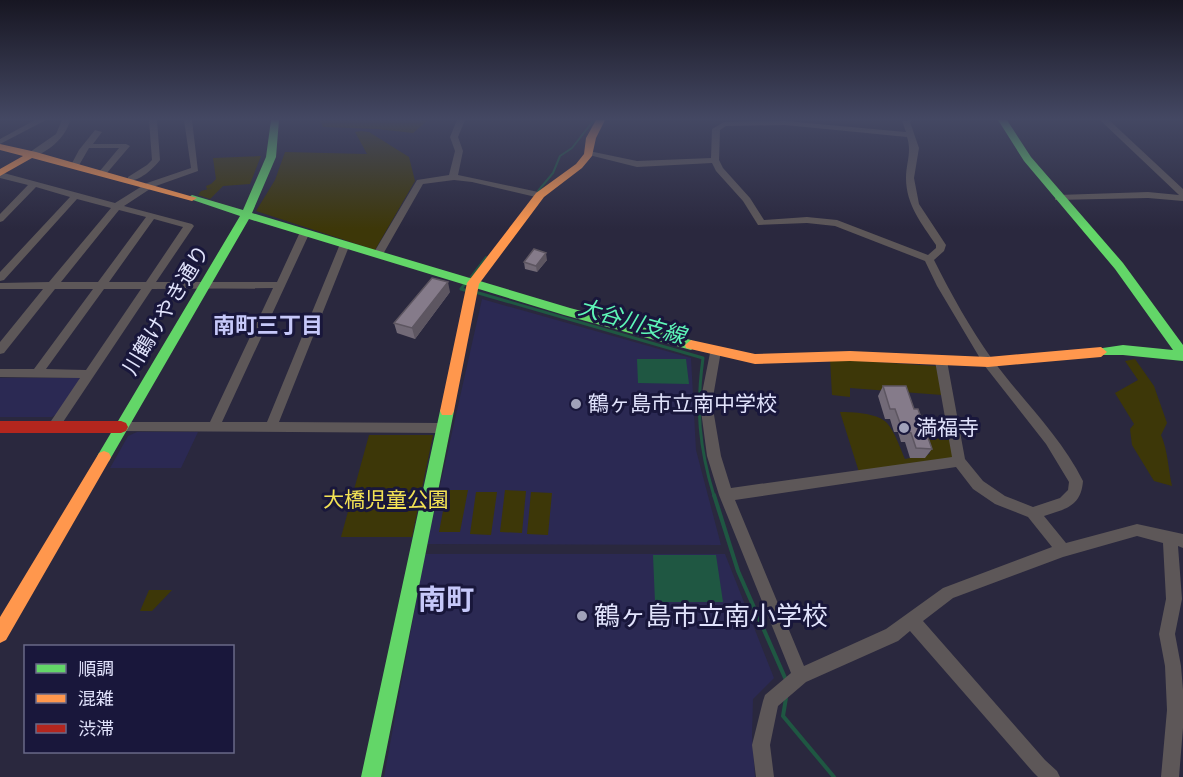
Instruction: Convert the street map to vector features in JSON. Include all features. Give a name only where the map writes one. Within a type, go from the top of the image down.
[{"type":"street","points":[[0,174],[29,156]]},
{"type":"street","points":[[42,156],[150,184],[378,254],[472,288],[754,359],[850,356],[988,362],[1123,350],[1183,356]]},
{"type":"street","points":[[75,165],[81,156]]},
{"type":"street","points":[[103,172],[117,156]]},
{"type":"street","points":[[131,179],[150,167],[156,160],[156,156]]},
{"type":"street","points":[[0,350],[116,207],[150,184],[195,169],[193,156]]},
{"type":"street","name":"川鶴けやき通り","points":[[0,634],[246,214],[271,156]]},
{"type":"street","points":[[454,177],[458,156]]},
{"type":"street","points":[[371,777],[441,428],[472,288],[540,195],[579,166],[587,156]]},
{"type":"street","points":[[600,156],[637,164],[715,160]]},
{"type":"street","points":[[715,156],[719,169],[747,200],[761,223],[807,220],[837,223],[929,260],[988,362],[1050,440],[1076,481],[1075,492],[1065,503],[1033,513]]},
{"type":"street","points":[[914,156],[910,178],[914,204],[941,245],[941,249],[929,260]]},
{"type":"street","points":[[1026,156],[1058,198],[1120,268],[1183,356]]},
{"type":"street","points":[[1142,156],[1183,196]]},
{"type":"street","points":[[0,174],[189,226],[53,427]]},
{"type":"street","points":[[378,254],[420,182],[454,177],[540,195]]},
{"type":"street","points":[[0,219],[34,184]]},
{"type":"street","points":[[0,278],[75,196]]},
{"type":"street","points":[[1058,198],[1183,196]]},
{"type":"street","points":[[37,373],[152,216]]},
{"type":"street","points":[[214,426],[305,232]]},
{"type":"street","points":[[271,426],[345,244]]},
{"type":"street","points":[[0,286],[280,285]]},
{"type":"street","points":[[715,351],[706,403],[706,418],[726,495],[800,676]]},
{"type":"street","points":[[941,361],[959,461],[978,485],[1000,500],[1033,513],[1063,550]]},
{"type":"street","points":[[0,373],[89,374]]},
{"type":"street","points":[[0,427],[441,428]]},
{"type":"street","points":[[726,495],[959,461]]},
{"type":"street","points":[[765,777],[761,745],[771,701],[800,676],[892,635],[948,593],[1063,550],[1137,530],[1177,539],[1174,599],[1167,634],[1173,666],[1176,710],[1170,777]]},
{"type":"street","points":[[911,620],[1038,766],[1051,777]]},
{"type":"shaded area","name":"鶴ヶ島市立南中学校","points":[[482,299],[691,358],[696,450],[721,545],[427,544]]},
{"type":"shaded area","points":[[637,359],[686,359],[689,384],[638,383]]},
{"type":"shaded area","points":[[0,378],[79,378],[81,380],[57,414],[52,417],[0,417]]},
{"type":"shaded area","points":[[137,432],[198,432],[181,468],[110,468],[128,436]]},
{"type":"shaded area","name":"鶴ヶ島市立南小学校","points":[[425,554],[725,554],[774,678],[753,699],[752,736],[755,777],[384,777]]},
{"type":"shaded area","points":[[653,555],[716,555],[723,602],[655,602]]},
{"type":"green space","points":[[261,156],[250,184],[223,186],[210,199],[198,195],[201,191],[212,188],[207,189],[206,186],[216,179],[213,158]]},
{"type":"green space","points":[[283,156],[408,156],[415,181],[375,250],[256,211],[275,180]]},
{"type":"green space","name":"満福寺","points":[[830,359],[936,366],[942,395],[850,388],[850,397],[832,395]]},
{"type":"green space","points":[[1135,359],[1154,386],[1167,423],[1161,435],[1167,453],[1172,486],[1154,481],[1132,445],[1130,429],[1134,424],[1115,393],[1138,380],[1125,361]]},
{"type":"green space","points":[[840,412],[865,414],[883,420],[892,431],[905,459],[930,454],[919,419],[932,418],[948,422],[955,459],[859,472]]},
{"type":"green space","name":"大橋児童公園","points":[[369,435],[433,435],[412,537],[341,537]]},
{"type":"green space","points":[[447,490],[468,490],[460,532],[439,532]]},
{"type":"green space","points":[[505,490],[526,491],[522,533],[500,532]]},
{"type":"green space","points":[[476,492],[497,492],[491,535],[470,534]]},
{"type":"green space","points":[[531,492],[552,493],[548,535],[527,534]]},
{"type":"green space","points":[[149,590],[172,590],[152,611],[140,611]]},
{"type":"building","points":[[534,249],[546,253],[536,266],[524,262]]},
{"type":"building","points":[[432,278],[448,282],[412,328],[394,323]]},
{"type":"building","points":[[883,386],[906,386],[914,409],[918,409],[932,449],[916,448],[911,433],[907,432],[903,423],[900,423],[895,409],[890,409]]},
{"type":"waterway","name":"大谷川支線","points":[[538,191],[553,173],[560,156]]},
{"type":"waterway","name":"大谷川支線","points":[[466,283],[486,257]]},
{"type":"waterway","name":"大谷川支線","points":[[467,281],[461,289],[468,291]]},
{"type":"waterway","name":"大谷川支線","points":[[475,292],[703,358],[700,428],[714,496]]},
{"type":"waterway","name":"大谷川支線","points":[[714,495],[738,571],[786,680]]},
{"type":"waterway","name":"大谷川支線","points":[[786,698],[783,716],[834,777]]},
{"type":"traffic: fast","points":[[104,457],[246,214],[271,156]]},
{"type":"traffic: fast","points":[[1025,156],[1119,266],[1183,355]]},
{"type":"traffic: fast","points":[[192,198],[568,312],[691,345]]},
{"type":"traffic: fast","points":[[1101,352],[1123,350],[1183,356]]},
{"type":"traffic: fast","points":[[371,777],[447,411]]},
{"type":"traffic: slow","points":[[0,173],[29,156]]},
{"type":"traffic: slow","points":[[35,156],[192,198]]},
{"type":"traffic: slow","points":[[447,411],[473,283],[540,195],[579,166],[587,156]]},
{"type":"traffic: slow","points":[[691,345],[755,359],[850,356],[988,362],[1101,352]]},
{"type":"traffic: slow","points":[[0,634],[104,457]]},
{"type":"traffic: jam","points":[[0,427],[121,427]]},
{"type":"place","name":"鶴ヶ島市立南中学校","points":[[576,404]]},
{"type":"place","name":"満福寺","points":[[904,428]]},
{"type":"place","name":"鶴ヶ島市立南小学校","points":[[582,616]]},
{"type":"district","name":"南町三丁目","points":[[268,325]]},
{"type":"district","name":"南町","points":[[446,599]]}]
